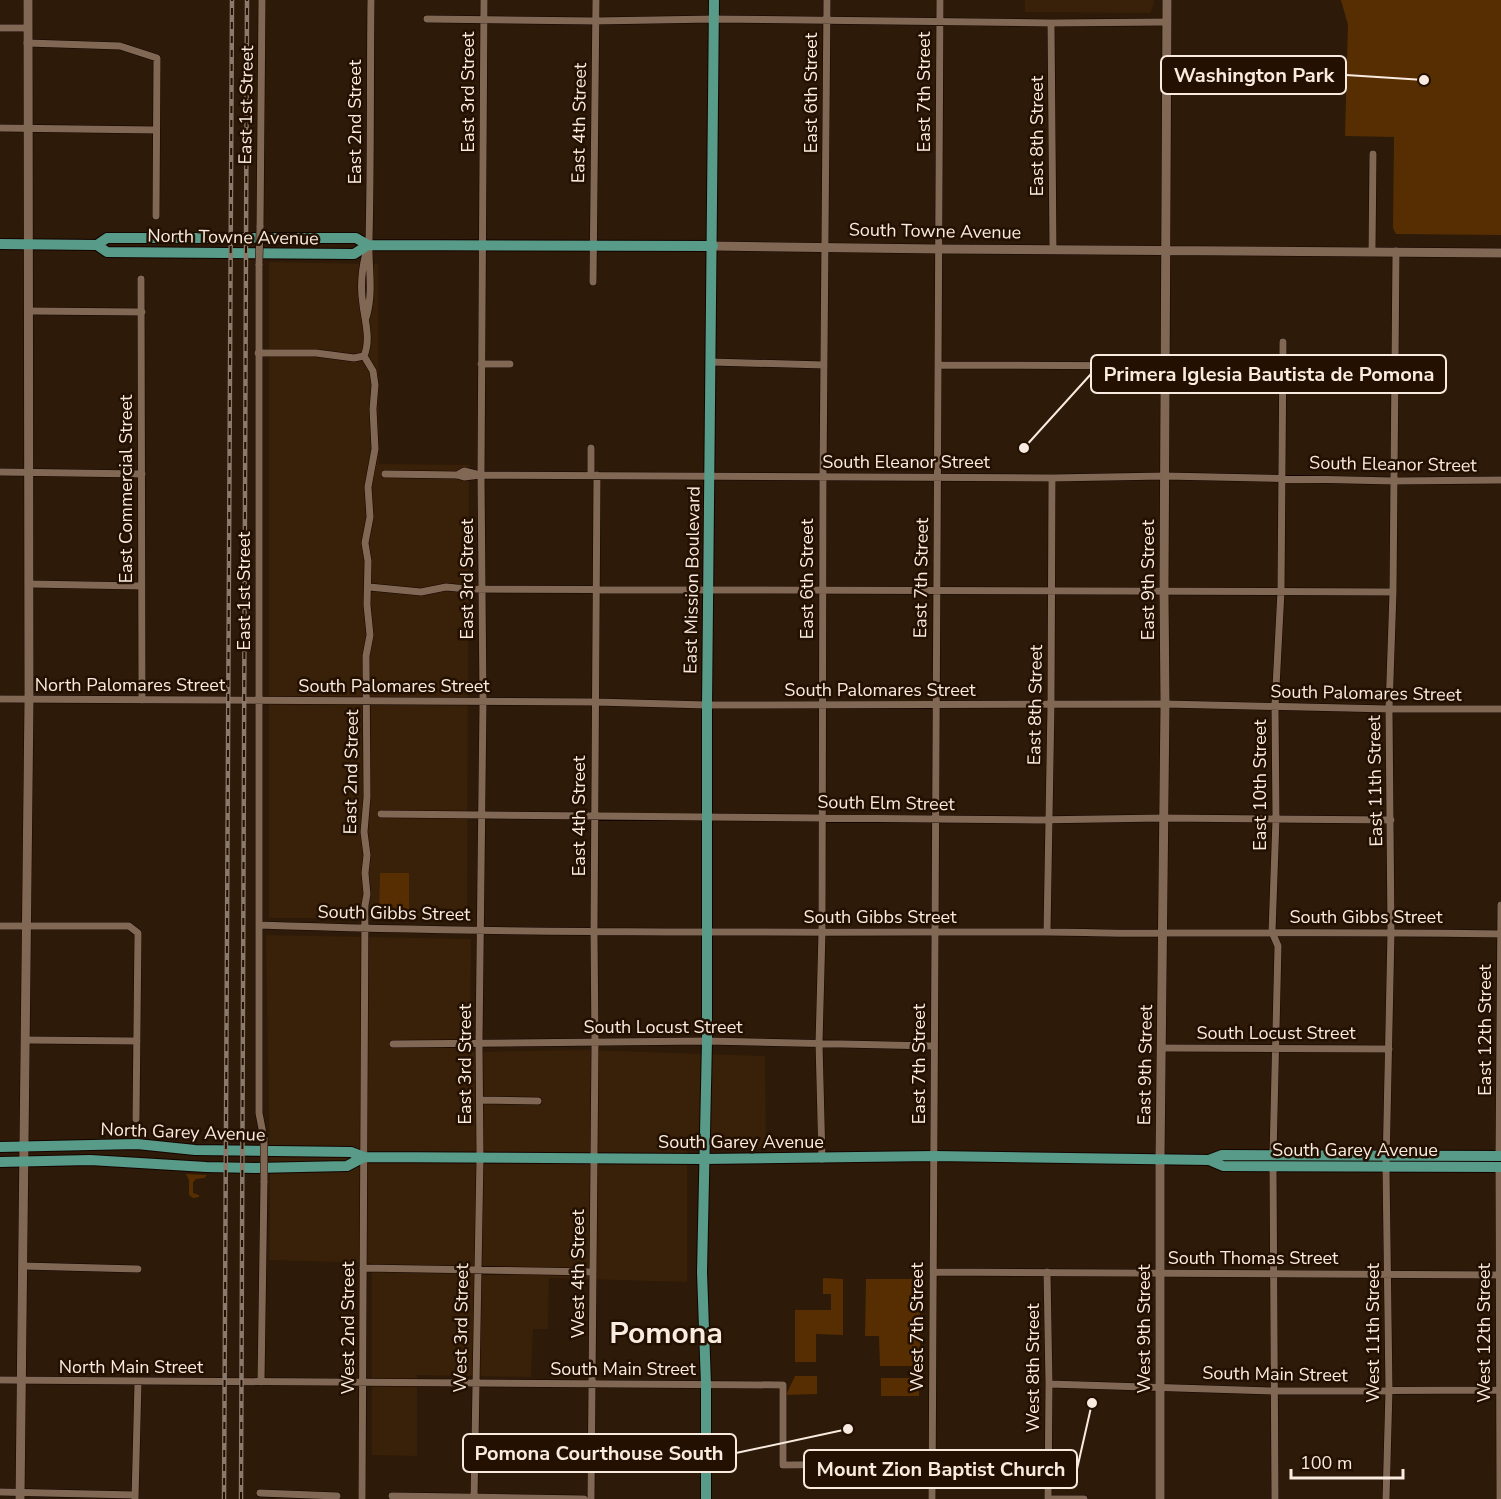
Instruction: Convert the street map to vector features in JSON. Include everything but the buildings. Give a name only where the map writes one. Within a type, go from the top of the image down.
[{"type":"main road","name":"East Mission Boulevard","points":[[706,1499],[706,1385],[702,1272],[707,1041],[707,705],[710,588],[714,0]]},
{"type":"main road","name":"North Towne Avenue","points":[[97,245],[107,238],[167,237],[356,238],[369,244]]},
{"type":"main road","name":"North Towne Avenue","points":[[0,244],[97,245],[107,252],[354,254],[369,244]]},
{"type":"main road","name":"South Towne Avenue","points":[[369,244],[713,246]]},
{"type":"main road","name":"North Garey Avenue","points":[[0,1147],[137,1144],[195,1150],[351,1152],[364,1157]]},
{"type":"main road","name":"South Garey Avenue","points":[[276,1167],[347,1166],[364,1157],[822,1159],[934,1156],[1209,1160],[1222,1155],[1273,1161],[1500,1161]]},
{"type":"main road","name":"North Garey Avenue","points":[[0,1161],[90,1160],[206,1167],[276,1167]]},
{"type":"street","points":[[20,1495],[29,584],[27,472],[28,0]]},
{"type":"street","name":"East 1st Street","points":[[261,1382],[264,1139],[259,1113],[258,353],[262,0]]},
{"type":"street","name":"East 2nd Street","points":[[364,1157],[364,905],[368,894],[364,832],[367,797],[366,656],[370,635],[367,605],[368,561],[364,543],[370,517],[368,487],[375,449],[374,371],[364,356],[367,351],[366,318],[370,305],[371,265],[369,244],[370,0]]},
{"type":"street","name":"East 3rd Street","points":[[480,1157],[484,0]]},
{"type":"street","name":"East 4th Street","points":[[593,282],[596,0]]},
{"type":"street","name":"East 6th Street","points":[[822,1159],[819,1043],[822,932],[822,476],[827,0]]},
{"type":"street","name":"East 7th Street","points":[[934,1156],[939,0]]},
{"type":"street","name":"East 9th Street","points":[[1160,1159],[1165,704],[1167,0]]},
{"type":"street","points":[[427,19],[1167,22]]},
{"type":"street","name":"East 8th Street","points":[[1051,23],[1053,249]]},
{"type":"street","points":[[0,28],[27,28]]},
{"type":"street","points":[[27,43],[120,46],[157,58],[156,216]]},
{"type":"street","points":[[0,128],[156,130]]},
{"type":"street","points":[[1372,251],[1373,154]]},
{"type":"street","name":"South Towne Avenue","points":[[713,246],[1501,253]]},
{"type":"street","name":"East 11th Street","points":[[1386,1161],[1391,932],[1389,710],[1393,592],[1395,251]]},
{"type":"street","name":"East Commercial Street","points":[[141,279],[142,700]]},
{"type":"street","points":[[29,311],[142,312]]},
{"type":"street","name":"East 10th Street","points":[[1275,1499],[1273,1161],[1278,946],[1272,932],[1276,819],[1275,706],[1281,591],[1283,342]]},
{"type":"street","points":[[258,353],[316,353],[354,358],[364,356]]},
{"type":"street","points":[[711,362],[824,366]]},
{"type":"street","points":[[481,364],[510,364]]},
{"type":"street","points":[[938,365],[1166,366]]},
{"type":"street","name":"East 4th Street","points":[[591,448],[594,475],[597,590],[594,816],[596,1043],[594,1158]]},
{"type":"street","points":[[0,471],[142,474]]},
{"type":"street","name":"South Eleanor Street","points":[[385,474],[457,475],[464,471],[481,475],[1052,478],[1165,476],[1394,481],[1501,480]]},
{"type":"street","name":"East 8th Street","points":[[1047,932],[1052,478]]},
{"type":"street","points":[[29,584],[141,586]]},
{"type":"street","points":[[369,587],[422,592],[446,587],[597,590],[710,588],[1051,592],[1393,592]]},
{"type":"street","name":"North Palomares Street","points":[[0,699],[260,700]]},
{"type":"street","name":"South Palomares Street","points":[[260,700],[707,705],[1165,704],[1389,710],[1501,710]]},
{"type":"street","name":"South Elm Street","points":[[381,814],[1048,820],[1162,818],[1391,820]]},
{"type":"street","name":"East 12th Street","points":[[1500,1161],[1501,905]]},
{"type":"street","name":"South Gibbs Street","points":[[259,925],[365,929],[708,932],[1501,934]]},
{"type":"street","points":[[0,926],[129,926],[138,933],[136,1119]]},
{"type":"street","points":[[26,1040],[136,1041]]},
{"type":"street","name":"South Locust Street","points":[[393,1044],[707,1041],[933,1046]]},
{"type":"street","name":"South Locust Street","points":[[1162,1048],[1389,1049]]},
{"type":"street","points":[[480,1100],[538,1101]]},
{"type":"street","name":"West 7th Street","points":[[932,1499],[934,1156]]},
{"type":"street","name":"West 2nd Street","points":[[362,1499],[364,1157]]},
{"type":"street","name":"West 3rd Street","points":[[474,1498],[480,1157]]},
{"type":"street","name":"West 4th Street","points":[[591,1499],[594,1158]]},
{"type":"street","name":"West 9th Street","points":[[1160,1159],[1160,1499]]},
{"type":"street","name":"West 11th Street","points":[[1386,1161],[1389,1390],[1386,1499]]},
{"type":"street","name":"West 12th Street","points":[[1500,1161],[1500,1499]]},
{"type":"street","points":[[23,1266],[138,1269]]},
{"type":"street","points":[[363,1268],[593,1272]]},
{"type":"street","name":"South Thomas Street","points":[[933,1272],[1501,1275]]},
{"type":"street","name":"West 8th Street","points":[[1047,1272],[1048,1499]]},
{"type":"street","name":"North Main Street","points":[[0,1380],[261,1382]]},
{"type":"street","points":[[0,1492],[20,1495],[135,1497],[138,1382]]},
{"type":"street","name":"South Main Street","points":[[261,1382],[783,1385],[783,1465],[905,1464]]},
{"type":"street","name":"South Main Street","points":[[1049,1384],[1273,1391],[1500,1390]]},
{"type":"street","points":[[260,1493],[337,1496]]},
{"type":"street","points":[[392,1496],[584,1499]]},
{"type":"street","points":[[1048,1499],[1083,1499]]},
{"type":"shaded area","points":[[1025,0],[1154,0],[1154,4],[1150,13],[1025,12]]},
{"type":"shaded area","points":[[1341,0],[1501,0],[1501,235],[1396,234],[1393,228],[1394,137],[1345,136],[1348,25]]},
{"type":"shaded area","points":[[269,262],[378,264],[379,464],[469,465],[467,918],[269,918]]},
{"type":"shaded area","points":[[380,873],[409,873],[409,918],[379,918]]},
{"type":"shaded area","points":[[266,935],[471,939],[470,1052],[587,1050],[765,1056],[766,1147],[687,1147],[687,1282],[549,1278],[548,1329],[533,1329],[531,1377],[417,1375],[417,1456],[372,1455],[372,1263],[269,1260]]},
{"type":"shaded area","points":[[186,1174],[207,1175],[193,1182],[193,1193],[199,1197],[193,1198],[189,1195],[189,1180]]},
{"type":"shaded area","points":[[823,1278],[843,1279],[843,1335],[816,1334],[816,1362],[795,1362],[795,1310],[831,1310],[831,1294],[823,1294]]},
{"type":"shaded area","points":[[866,1279],[920,1279],[920,1366],[880,1366],[879,1336],[865,1336]]},
{"type":"shaded area","points":[[795,1376],[817,1376],[817,1394],[786,1395]]},
{"type":"shaded area","points":[[881,1378],[919,1378],[919,1396],[881,1396]]},
{"type":"railway","points":[[224,1499],[232,0]]},
{"type":"railway","points":[[241,1499],[247,0]]},
{"type":"place","name":"Washington Park","points":[[1424,80]]},
{"type":"place","name":"Primera Iglesia Bautista de Pomona","points":[[1024,448]]},
{"type":"place","name":"Mount Zion Baptist Church","points":[[1092,1403]]},
{"type":"place","name":"Pomona Courthouse South","points":[[848,1429]]},
{"type":"district","name":"Pomona","points":[[666,1333]]}]
